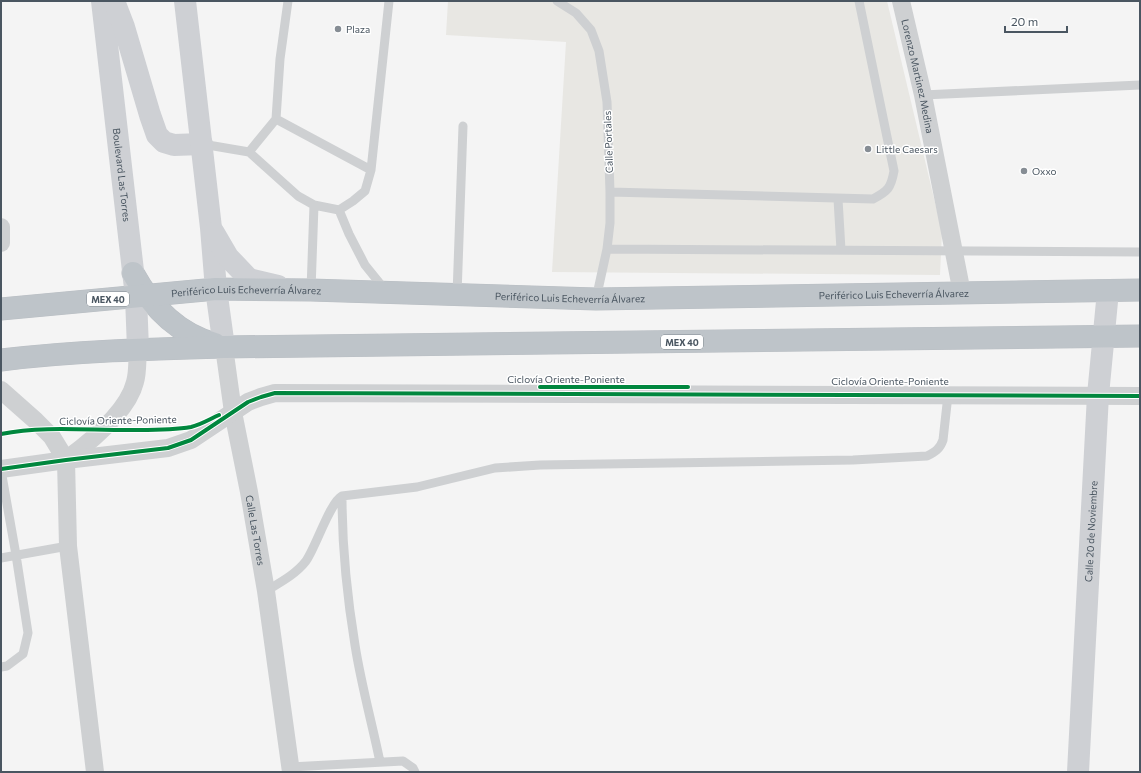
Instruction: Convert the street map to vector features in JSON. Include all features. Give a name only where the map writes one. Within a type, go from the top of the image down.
[{"type":"highway","points":[[133,273],[141,296],[177,326],[197,338],[224,347]]},
{"type":"highway","name":"Periférico Luis Echeverría Álvarez","points":[[1,309],[216,289],[301,290],[596,299],[1140,290]]},
{"type":"highway","name":"MEX 40","points":[[1,360],[54,354],[138,349],[224,347],[1140,336]]},
{"type":"main road","name":"Boulevard Las Torres","points":[[102,1],[133,273]]},
{"type":"main road","points":[[114,1],[124,28],[157,135],[164,142],[174,145],[202,144]]},
{"type":"main road","points":[[177,1],[187,23]]},
{"type":"main road","points":[[185,1],[202,144],[216,289]]},
{"type":"main road","points":[[211,228],[228,257],[249,278],[301,290]]},
{"type":"main road","name":"Calle Las Torres","points":[[216,289],[224,347]]},
{"type":"main road","name":"Calle 20 de Noviembre","points":[[1078,772],[1098,395],[1108,291]]},
{"type":"main road","points":[[138,349],[141,296]]},
{"type":"street","name":"Lorenzo Martinez Medina","points":[[901,1],[923,95],[962,293]]},
{"type":"street","points":[[1,227],[1,243]]},
{"type":"street","name":"Calle Las Torres","points":[[224,347],[233,412],[249,492],[266,591],[290,770]]},
{"type":"street","points":[[66,460],[89,443],[129,397],[136,382],[138,349]]},
{"type":"street","points":[[1,390],[52,437],[66,460],[68,546],[95,772]]},
{"type":"street","points":[[1,469],[168,448],[191,440],[248,402],[275,393],[1140,396]]},
{"type":"lane","points":[[249,152],[276,119],[280,59],[288,1]]},
{"type":"lane","points":[[202,144],[249,152],[298,196],[314,205],[339,210],[353,202],[365,191],[371,170],[389,1]]},
{"type":"lane","name":"Calle Portales","points":[[557,1],[576,13],[591,30],[599,51],[607,102],[610,223],[607,249],[596,299]]},
{"type":"lane","points":[[610,192],[838,199],[873,199],[885,193],[892,184],[894,171],[859,1]]},
{"type":"lane","points":[[923,95],[1140,84]]},
{"type":"lane","points":[[276,119],[371,170]]},
{"type":"lane","points":[[457,295],[463,126]]},
{"type":"lane","points":[[838,199],[841,250]]},
{"type":"lane","points":[[301,290],[314,205]]},
{"type":"lane","points":[[339,210],[349,234],[365,265],[389,293]]},
{"type":"lane","points":[[607,249],[1140,252]]},
{"type":"lane","points":[[266,591],[292,575],[306,561],[319,538],[334,504],[342,496],[417,487],[495,468],[540,465],[853,460],[927,456],[936,452],[943,440],[948,395]]},
{"type":"lane","points":[[1,469],[28,633],[23,654],[7,666],[1,667]]},
{"type":"lane","points":[[342,496],[342,532],[346,585],[355,647],[380,762]]},
{"type":"lane","points":[[1,558],[68,546]]},
{"type":"lane","points":[[290,770],[403,761],[413,768],[415,772]]},
{"type":"shaded area","points":[[448,1],[887,1],[942,232],[940,275],[552,272],[566,42],[446,35]]},
{"type":"cycle path","name":"Ciclovía Oriente-Poniente","points":[[540,387],[688,387]]},
{"type":"cycle path","name":"Ciclovía Oriente-Poniente","points":[[1,469],[168,448],[191,440],[248,402],[275,393],[1140,396]]},
{"type":"cycle path","name":"Ciclovía Oriente-Poniente","points":[[1,434],[18,431],[52,429],[178,429],[194,426],[219,415]]},
{"type":"place","name":"Plaza","points":[[338,29]]},
{"type":"place","name":"Little Caesars","points":[[868,149]]},
{"type":"place","name":"Oxxo","points":[[1024,171]]}]
